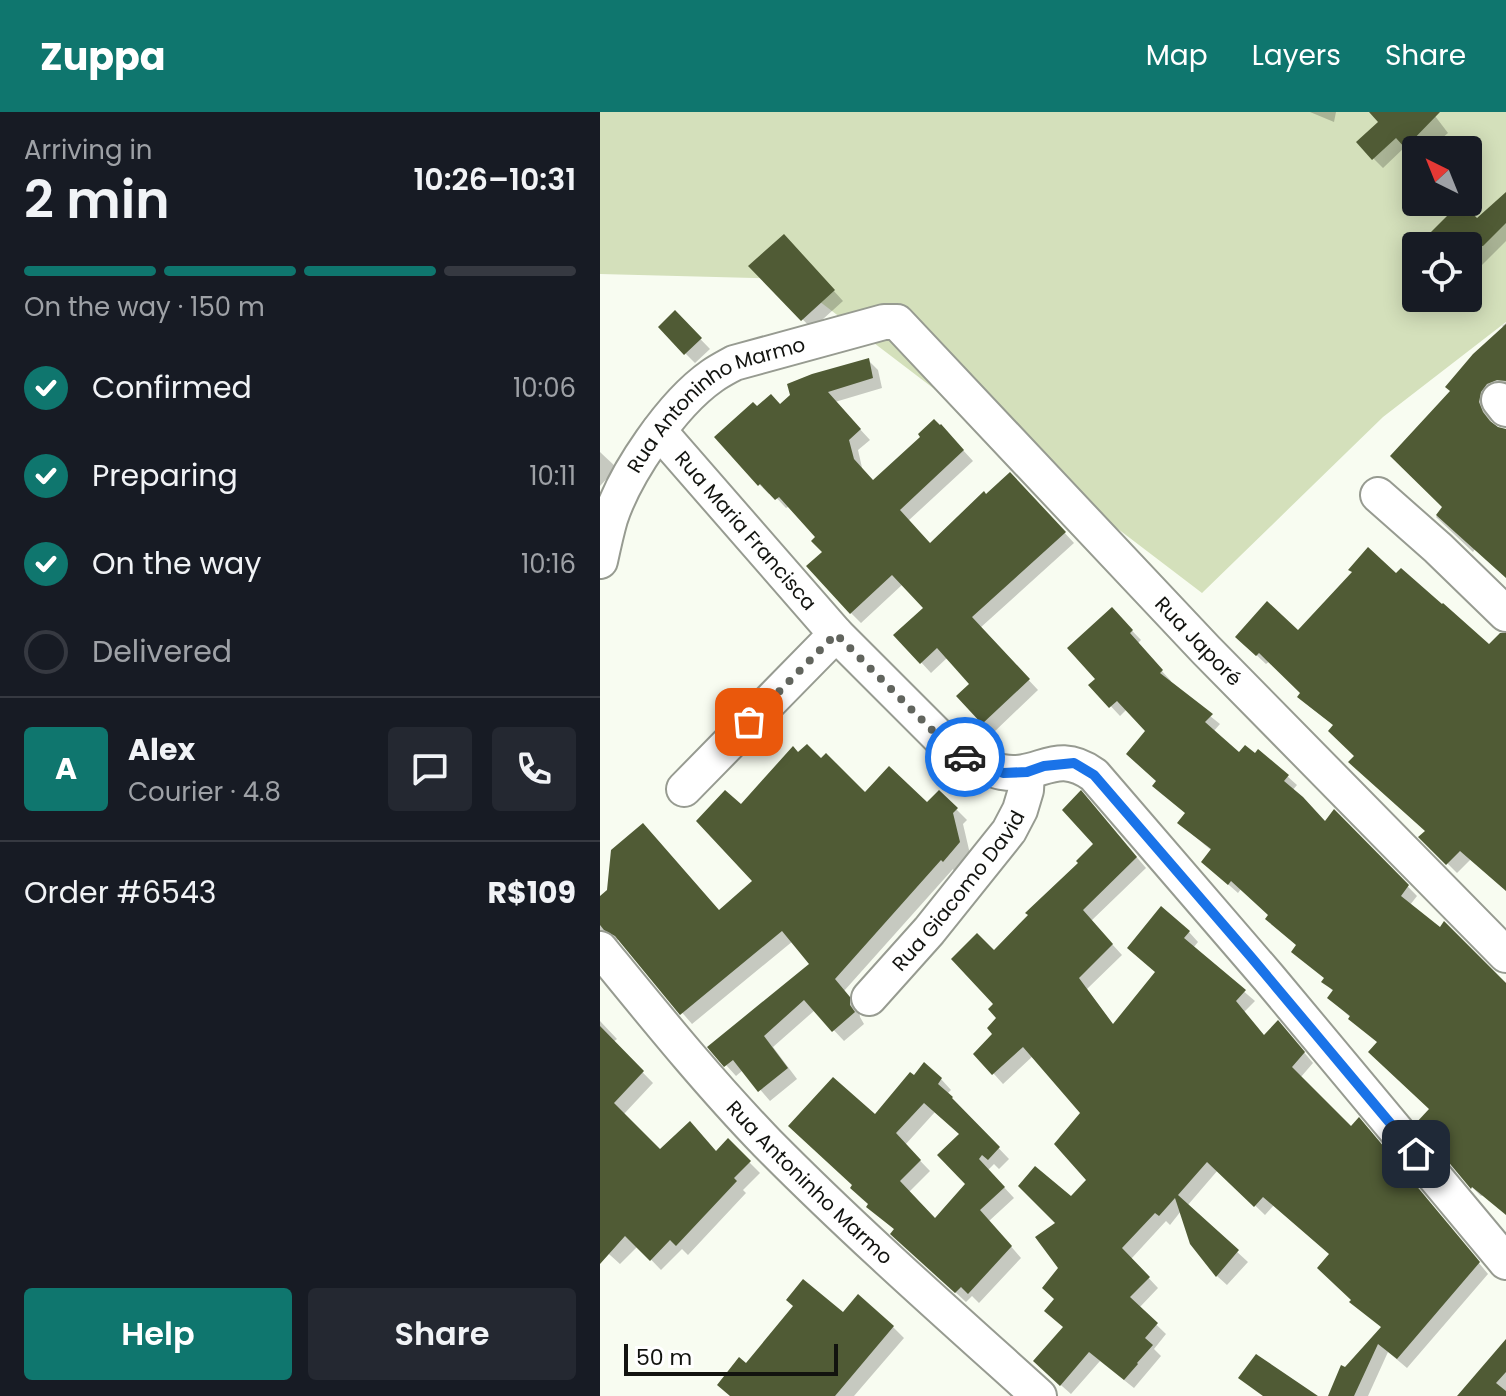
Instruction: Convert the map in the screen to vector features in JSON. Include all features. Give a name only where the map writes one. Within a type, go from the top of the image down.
[{"type":"street","name":"Rua Antoninho Marmo","points":[[600,561],[611,518],[627,480],[659,431],[691,394],[712,376],[734,363],[884,322],[897,322]]},
{"type":"street","name":"Rua Japoré","points":[[897,322],[1206,650],[1506,955]]},
{"type":"street","name":"Rua Maria Francisca","points":[[659,431],[836,634],[955,753],[1003,773],[1074,763],[1094,775],[1259,966],[1506,1262]]},
{"type":"street","points":[[1378,495],[1506,614]]},
{"type":"street","points":[[684,789],[836,634]]},
{"type":"street","name":"Rua Giacomo David","points":[[869,998],[929,931],[1009,831],[1020,810],[1027,772]]},
{"type":"street","name":"Rua Antoninho Marmo","points":[[600,949],[674,1040],[766,1142],[889,1261],[1039,1396]]},
{"type":"green space","points":[[600,112],[1506,112],[1506,322],[1383,417],[1202,593],[790,279],[600,274]]},
{"type":"building","points":[[1369,112],[1440,112],[1417,136],[1402,136],[1402,145],[1396,138],[1372,160],[1356,142],[1378,122]]},
{"type":"building","points":[[1506,192],[1506,223],[1483,246],[1482,232],[1431,232],[1447,216],[1477,218]]},
{"type":"building","points":[[784,234],[835,290],[801,321],[748,266]]},
{"type":"building","points":[[675,310],[702,338],[684,355],[658,327]]},
{"type":"building","points":[[1506,324],[1506,381],[1487,384],[1479,402],[1490,421],[1506,429],[1506,578],[1436,515],[1442,507],[1390,456],[1450,391],[1445,387],[1473,354]]},
{"type":"building","points":[[869,358],[873,378],[828,392],[861,429],[849,440],[854,459],[873,480],[920,437],[918,434],[934,419],[964,450],[900,510],[930,543],[984,491],[986,494],[1010,472],[1066,532],[972,617],[1030,679],[982,724],[956,696],[969,684],[937,648],[920,664],[893,635],[923,608],[892,575],[850,614],[806,566],[822,552],[811,541],[815,537],[779,497],[775,500],[760,484],[758,486],[714,437],[753,402],[757,406],[771,394],[780,404],[790,395],[787,384]]},
{"type":"building","points":[[1368,547],[1396,573],[1401,568],[1489,644],[1500,633],[1506,633],[1506,891],[1460,851],[1446,865],[1418,837],[1425,831],[1348,762],[1354,756],[1328,731],[1333,725],[1297,697],[1300,693],[1259,653],[1256,656],[1235,637],[1267,601],[1298,630],[1352,572],[1348,570]]},
{"type":"building","points":[[1112,607],[1163,670],[1160,673],[1213,714],[1205,722],[1239,752],[1245,745],[1255,753],[1258,749],[1289,775],[1284,781],[1325,821],[1334,809],[1409,885],[1401,896],[1440,927],[1444,921],[1506,983],[1506,1215],[1471,1189],[1416,1123],[1429,1109],[1368,1052],[1377,1042],[1327,998],[1333,990],[1321,982],[1324,978],[1291,952],[1296,945],[1265,919],[1268,915],[1231,881],[1228,885],[1201,862],[1211,849],[1177,823],[1185,813],[1152,786],[1156,781],[1126,754],[1145,731],[1117,701],[1109,708],[1088,685],[1095,679],[1067,648]]},
{"type":"building","points":[[807,744],[821,758],[826,753],[865,792],[889,766],[927,802],[939,790],[958,808],[953,813],[960,842],[835,979],[850,997],[850,1005],[855,1012],[832,1032],[804,1000],[764,1036],[788,1068],[758,1092],[733,1060],[724,1067],[707,1047],[809,964],[782,931],[680,1015],[615,936],[600,925],[600,896],[607,890],[611,850],[643,823],[719,910],[752,881],[696,821],[725,790],[741,804],[793,746],[798,752]]},
{"type":"building","points":[[1081,790],[1137,857],[1083,910],[1113,944],[1079,978],[1113,1024],[1155,972],[1127,948],[1161,906],[1190,931],[1184,938],[1246,990],[1236,1001],[1264,1035],[1278,1020],[1305,1052],[1292,1067],[1351,1126],[1359,1117],[1480,1262],[1397,1359],[1378,1344],[1354,1396],[1328,1396],[1341,1365],[1345,1367],[1381,1327],[1349,1302],[1351,1300],[1317,1268],[1329,1254],[1263,1197],[1254,1207],[1207,1162],[1178,1195],[1239,1250],[1216,1277],[1190,1244],[1175,1198],[1159,1216],[1155,1213],[1122,1248],[1150,1277],[1130,1297],[1158,1323],[1145,1338],[1153,1345],[1138,1364],[1124,1380],[1089,1352],[1060,1386],[1033,1361],[1063,1327],[1044,1311],[1054,1299],[1042,1288],[1058,1268],[1035,1237],[1055,1223],[1018,1186],[1035,1166],[1071,1196],[1086,1180],[1054,1144],[1080,1113],[1023,1047],[992,1075],[973,1054],[992,1034],[987,1028],[996,1018],[988,1009],[993,1004],[951,959],[977,933],[994,950],[1028,915],[1025,913],[1078,863],[1076,861],[1093,844],[1062,810]]},
{"type":"building","points":[[600,1026],[644,1071],[614,1103],[660,1149],[690,1121],[716,1151],[728,1138],[751,1161],[734,1178],[737,1181],[676,1246],[670,1240],[650,1261],[625,1236],[600,1264]]},
{"type":"building","points":[[924,1062],[942,1078],[938,1084],[1000,1147],[988,1160],[982,1155],[979,1159],[1005,1187],[980,1210],[1012,1246],[968,1294],[961,1287],[955,1293],[890,1234],[894,1229],[866,1207],[868,1204],[850,1188],[852,1185],[788,1126],[833,1077],[875,1114],[910,1072],[914,1075]],"holes":[[[924,1103],[959,1134],[937,1155],[965,1184],[935,1218],[900,1181],[921,1160],[896,1133]]]},
{"type":"building","points":[[803,1279],[843,1312],[858,1294],[894,1326],[835,1396],[730,1396],[717,1385],[739,1357],[746,1363],[793,1306],[786,1300]]},
{"type":"building","points":[[1506,1339],[1506,1372],[1496,1383],[1506,1391],[1506,1396],[1457,1396]]},
{"type":"building","points":[[1256,1354],[1318,1396],[1263,1396],[1238,1378]]},
{"type":"way so far","points":[[749,722],[836,634],[955,753],[965,757]]},
{"type":"route","points":[[965,757],[1003,773],[1074,763],[1094,775],[1416,1154]]}]
